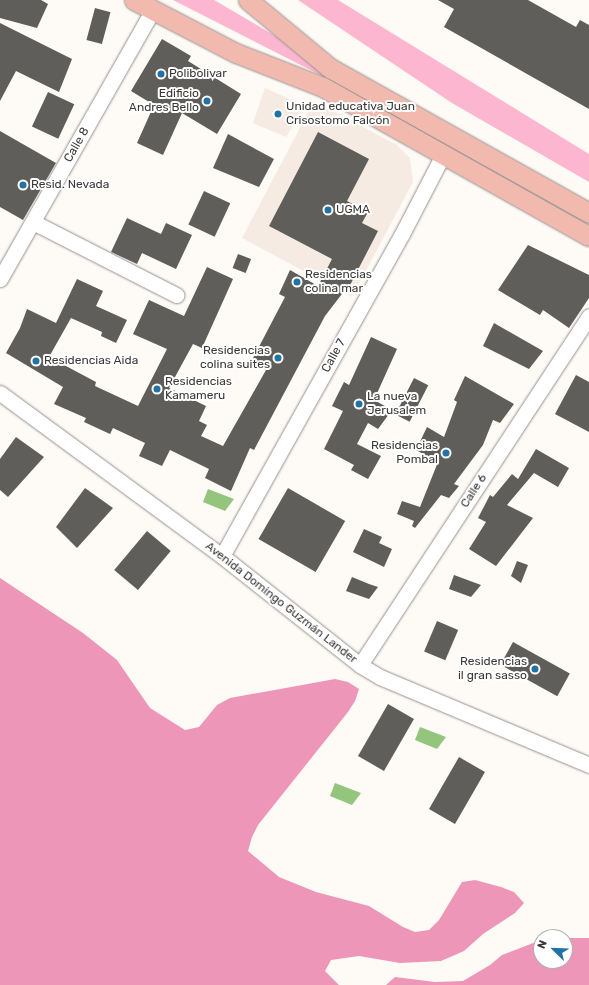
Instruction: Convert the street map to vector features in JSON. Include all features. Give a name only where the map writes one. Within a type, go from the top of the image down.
[{"type":"main road","points":[[134,0],[236,53],[323,87],[444,153],[589,236]]},
{"type":"main road","points":[[248,0],[330,68],[589,213]]},
{"type":"street","name":"Calle 8","points":[[0,279],[153,10]]},
{"type":"street","name":"Calle 7","points":[[222,556],[402,234],[444,153]]},
{"type":"street","points":[[33,222],[176,295]]},
{"type":"street","name":"Calle 6","points":[[360,665],[589,316]]},
{"type":"street","name":"Avenida Domingo Guzmán Lander","points":[[0,393],[222,556],[360,665],[380,676],[589,765]]},
{"type":"shaded area","points":[[173,0],[214,0],[296,48],[326,78]]},
{"type":"shaded area","points":[[298,0],[338,0],[589,154],[589,182],[452,103]]},
{"type":"shaded area","name":"Unidad educativa Juan Crisostomo Falcón","points":[[265,88],[305,106],[286,137],[253,123]]},
{"type":"shaded area","name":"UGMA","points":[[314,101],[397,145],[410,158],[413,182],[352,297],[242,238]]},
{"type":"shaded area","points":[[208,489],[234,499],[225,511],[203,502]]},
{"type":"shaded area","points":[[0,578],[83,633],[117,660],[150,708],[185,730],[199,727],[217,705],[230,698],[335,679],[348,682],[359,689],[355,701],[348,712],[258,825],[252,837],[248,851],[279,877],[316,892],[369,906],[403,927],[415,932],[429,930],[439,920],[462,882],[475,880],[501,887],[514,892],[524,903],[515,913],[483,934],[464,951],[441,961],[400,963],[359,956],[331,960],[325,971],[339,985],[0,985]]},
{"type":"shaded area","points":[[420,727],[446,737],[437,749],[415,740]]},
{"type":"shaded area","points":[[335,783],[361,793],[352,805],[330,796]]},
{"type":"shaded area","points":[[573,937],[589,938],[589,985],[386,985],[395,977],[435,982],[463,981],[490,965],[502,955],[533,943],[533,969],[573,969]]},
{"type":"building","points":[[0,0],[41,0],[48,4],[37,28],[0,18]]},
{"type":"building","points":[[438,0],[528,0],[576,27],[580,20],[589,25],[589,109],[444,27],[454,9]]},
{"type":"building","points":[[95,8],[110,12],[102,44],[86,40]]},
{"type":"building","points":[[0,23],[72,59],[59,92],[16,71],[0,101]]},
{"type":"building","points":[[162,39],[191,56],[188,61],[241,94],[217,134],[182,113],[163,155],[137,143],[154,105],[131,91]]},
{"type":"building","points":[[48,92],[74,104],[58,139],[32,126]]},
{"type":"building","name":"Resid. Nevada","points":[[0,131],[56,163],[23,220],[0,207]]},
{"type":"building","points":[[318,132],[369,159],[347,201],[368,212],[362,223],[378,231],[347,291],[345,290],[325,316],[254,450],[250,448],[231,491],[205,478],[209,469],[170,450],[162,466],[139,456],[145,443],[113,428],[110,434],[84,422],[86,418],[54,404],[63,387],[6,353],[20,328],[27,309],[56,323],[77,279],[103,291],[96,306],[127,320],[116,343],[101,336],[102,332],[71,318],[49,357],[96,382],[95,386],[138,406],[167,349],[133,334],[149,300],[184,316],[207,267],[233,279],[202,348],[193,344],[169,388],[206,406],[199,421],[207,425],[201,436],[223,446],[266,370],[251,362],[285,297],[279,294],[290,270],[318,286],[332,259],[269,226]]},
{"type":"building","points":[[228,134],[274,159],[259,187],[213,168]]},
{"type":"building","points":[[204,191],[230,203],[215,237],[188,225]]},
{"type":"building","points":[[127,218],[161,234],[166,223],[192,235],[176,269],[142,253],[137,264],[111,252]]},
{"type":"building","points":[[528,245],[589,275],[589,298],[569,328],[543,310],[540,315],[498,290]]},
{"type":"building","points":[[238,254],[251,259],[246,273],[233,268]]},
{"type":"building","points":[[494,323],[543,351],[529,369],[483,346]]},
{"type":"building","points":[[371,337],[397,349],[374,400],[392,410],[378,429],[368,423],[357,444],[381,456],[368,479],[351,470],[354,465],[324,449],[343,411],[332,406],[344,382],[349,385]]},
{"type":"building","points":[[576,375],[589,382],[589,432],[555,414]]},
{"type":"building","points":[[465,376],[514,404],[500,423],[493,420],[483,445],[454,484],[459,486],[449,498],[441,495],[415,528],[412,526],[414,521],[397,514],[402,501],[420,507],[438,462],[416,450],[427,427],[444,437],[457,402],[454,400]]},
{"type":"building","points":[[414,378],[428,385],[410,422],[395,415]]},
{"type":"building","points":[[16,437],[44,457],[8,497],[0,490],[0,459]]},
{"type":"building","points":[[536,449],[569,468],[558,487],[534,473],[507,505],[533,518],[496,566],[469,549],[486,522],[478,518],[490,495],[493,497],[512,474],[518,479]]},
{"type":"building","points":[[85,488],[113,508],[77,548],[56,527]]},
{"type":"building","points":[[288,488],[345,521],[316,572],[259,539]]},
{"type":"building","points":[[364,529],[382,537],[379,543],[392,549],[384,567],[353,552]]},
{"type":"building","points":[[147,531],[171,551],[138,590],[114,570]]},
{"type":"building","points":[[517,561],[528,565],[521,583],[511,576]]},
{"type":"building","points":[[454,575],[481,585],[471,597],[449,589]]},
{"type":"building","points":[[352,577],[378,587],[369,599],[346,591]]},
{"type":"building","points":[[437,621],[458,630],[445,660],[424,651]]},
{"type":"building","name":"Residencias il gran sasso","points":[[513,642],[570,674],[557,696],[500,665]]},
{"type":"building","points":[[388,704],[414,719],[384,771],[358,756]]},
{"type":"building","points":[[459,757],[485,772],[455,824],[429,809]]},
{"type":"place","name":"Polibolivar","points":[[161,74]]},
{"type":"place","name":"Edificio Andres Bello","points":[[207,101]]},
{"type":"place","name":"Unidad educativa Juan Crisostomo Falcón","points":[[278,114]]},
{"type":"place","name":"Resid. Nevada","points":[[23,185]]},
{"type":"place","name":"UGMA","points":[[328,210]]},
{"type":"place","name":"Residencias colina mar","points":[[297,282]]},
{"type":"place","name":"Residencias colina suites","points":[[278,358]]},
{"type":"place","name":"Residencias Aida","points":[[36,361]]},
{"type":"place","name":"Residencias Kamameru","points":[[157,389]]},
{"type":"place","name":"La nueva Jerusalem","points":[[359,404]]},
{"type":"place","name":"Residencias Pombal","points":[[446,453]]},
{"type":"place","name":"Residencias il gran sasso","points":[[535,669]]}]
